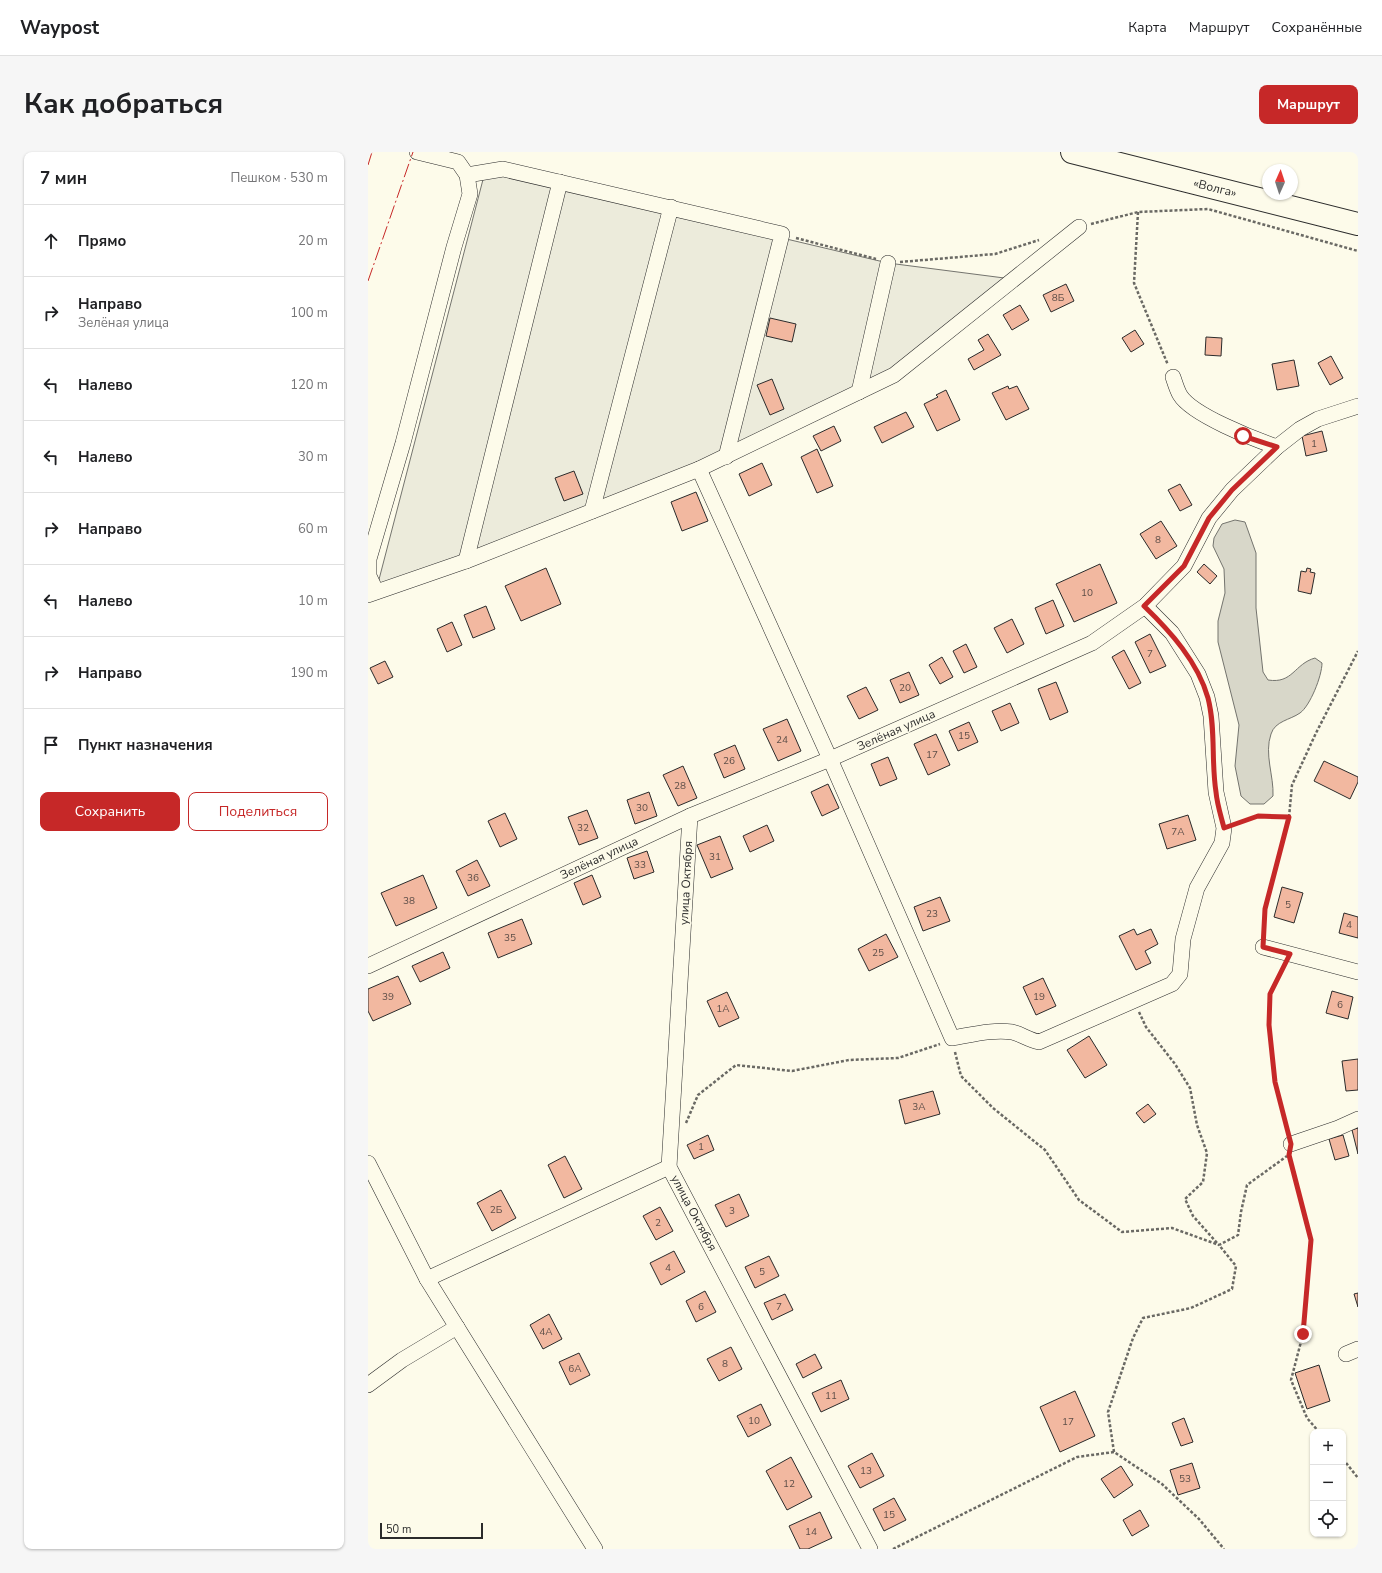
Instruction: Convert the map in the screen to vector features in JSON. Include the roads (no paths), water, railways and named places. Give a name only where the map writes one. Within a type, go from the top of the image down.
[{"type":"highway","name":"«Волга»","points":[[1072,152],[1358,224]]},
{"type":"street","points":[[417,152],[463,169],[503,169],[782,234],[726,457]]},
{"type":"street","points":[[463,169],[470,194],[454,247],[403,443],[369,559],[369,576],[372,593],[466,561],[699,469],[894,375],[1079,227]]},
{"type":"street","points":[[466,561],[560,182]]},
{"type":"street","points":[[592,511],[671,208]]},
{"type":"street","points":[[859,392],[888,263]]},
{"type":"street","points":[[1173,377],[1180,395],[1189,406],[1243,436],[1277,447]]},
{"type":"street","name":"Зелёная улица","points":[[368,966],[690,816],[830,759],[1092,643],[1144,606],[1184,566],[1209,518],[1232,490],[1277,447],[1300,429],[1318,419],[1346,408],[1358,406]]},
{"type":"street","points":[[699,469],[830,759],[952,1038],[997,1031],[1014,1033],[1028,1040],[1039,1042],[1172,984],[1180,974],[1183,939],[1197,888],[1222,843],[1224,828],[1216,792],[1211,716],[1207,696],[1198,674],[1172,633],[1144,606]]},
{"type":"street","name":"улица Октября","points":[[690,816],[669,1167],[870,1549]]},
{"type":"street","points":[[1263,947],[1358,972]]},
{"type":"street","points":[[1291,1144],[1338,1128],[1358,1119]]},
{"type":"street","points":[[368,1163],[427,1279],[595,1549]]},
{"type":"street","points":[[427,1279],[669,1167]]},
{"type":"street","points":[[368,1385],[402,1360],[457,1327]]}]
